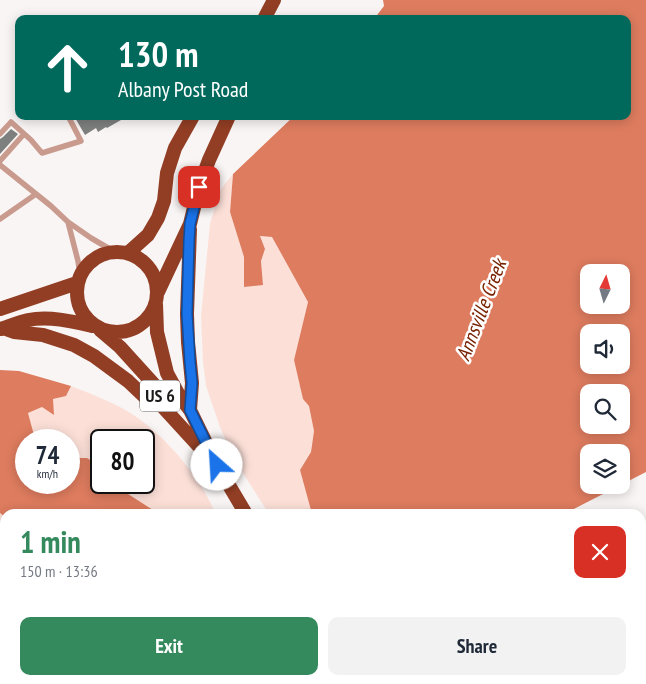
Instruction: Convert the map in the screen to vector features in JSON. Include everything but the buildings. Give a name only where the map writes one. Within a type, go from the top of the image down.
[{"type":"highway","points":[[266,15],[274,0]]},
{"type":"highway","points":[[0,309],[78,279],[92,260],[103,254],[121,252],[148,235],[158,218],[164,201],[167,173],[175,148],[191,120]]},
{"type":"highway","points":[[96,328],[113,333],[127,332],[140,326],[150,316],[190,224],[199,187],[226,120]]},
{"type":"highway","name":"US 6","points":[[190,224],[187,298],[188,342],[192,383],[190,410]]},
{"type":"highway","name":"US 6","points":[[121,252],[140,259],[149,268],[155,279],[157,332],[167,372],[180,397],[190,410],[217,465],[243,509]]},
{"type":"highway","name":"US 6","points":[[78,279],[76,297],[79,310],[96,328],[120,347],[159,390],[162,406]]},
{"type":"highway","name":"US 6","points":[[2,328],[27,320],[42,318],[68,321],[96,328]]},
{"type":"highway","name":"US 6","points":[[2,328],[14,332],[43,335],[74,345],[94,356],[128,381],[148,400],[162,406],[217,465]]},
{"type":"lane","points":[[0,136],[10,122],[31,140],[42,153],[81,141],[70,120]]},
{"type":"lane","points":[[24,134],[1,160],[68,222],[91,238],[121,252]]},
{"type":"lane","points":[[0,219],[36,194]]},
{"type":"lane","points":[[68,222],[78,261],[78,279]]},
{"type":"shaded area","points":[[233,174],[230,212],[244,257],[244,286],[263,285],[261,261],[265,249],[260,236],[272,237],[308,302],[294,360],[309,405],[314,431],[311,452],[300,470],[311,509],[266,509],[234,459],[220,427],[206,386],[201,316],[210,224],[220,190]]},
{"type":"shaded area","points":[[71,386],[122,408],[151,429],[90,429],[90,460],[80,458],[80,429],[32,429],[28,413],[42,407],[53,399],[66,396]]},
{"type":"shaded area","points":[[155,432],[172,448],[193,474],[213,509],[151,509],[128,494],[155,494]]},
{"type":"water","name":"Annsville Creek","points":[[383,0],[646,0],[646,472],[630,480],[630,444],[580,444],[580,494],[603,494],[574,509],[311,509],[300,470],[311,452],[314,431],[309,406],[303,399],[294,360],[308,302],[272,237],[260,236],[265,249],[261,261],[263,285],[244,287],[244,257],[230,212],[233,174],[290,120],[631,120],[631,15],[377,15],[384,6]]},
{"type":"water","points":[[0,370],[19,371],[71,386],[66,396],[53,399],[54,415],[42,407],[28,413],[32,429],[15,429],[15,494],[80,494],[80,458],[87,458],[90,460],[90,494],[128,494],[151,509],[0,509]]},
{"type":"route","points":[[199,187],[190,224],[189,241],[187,314],[192,383],[190,410],[217,465]]}]
